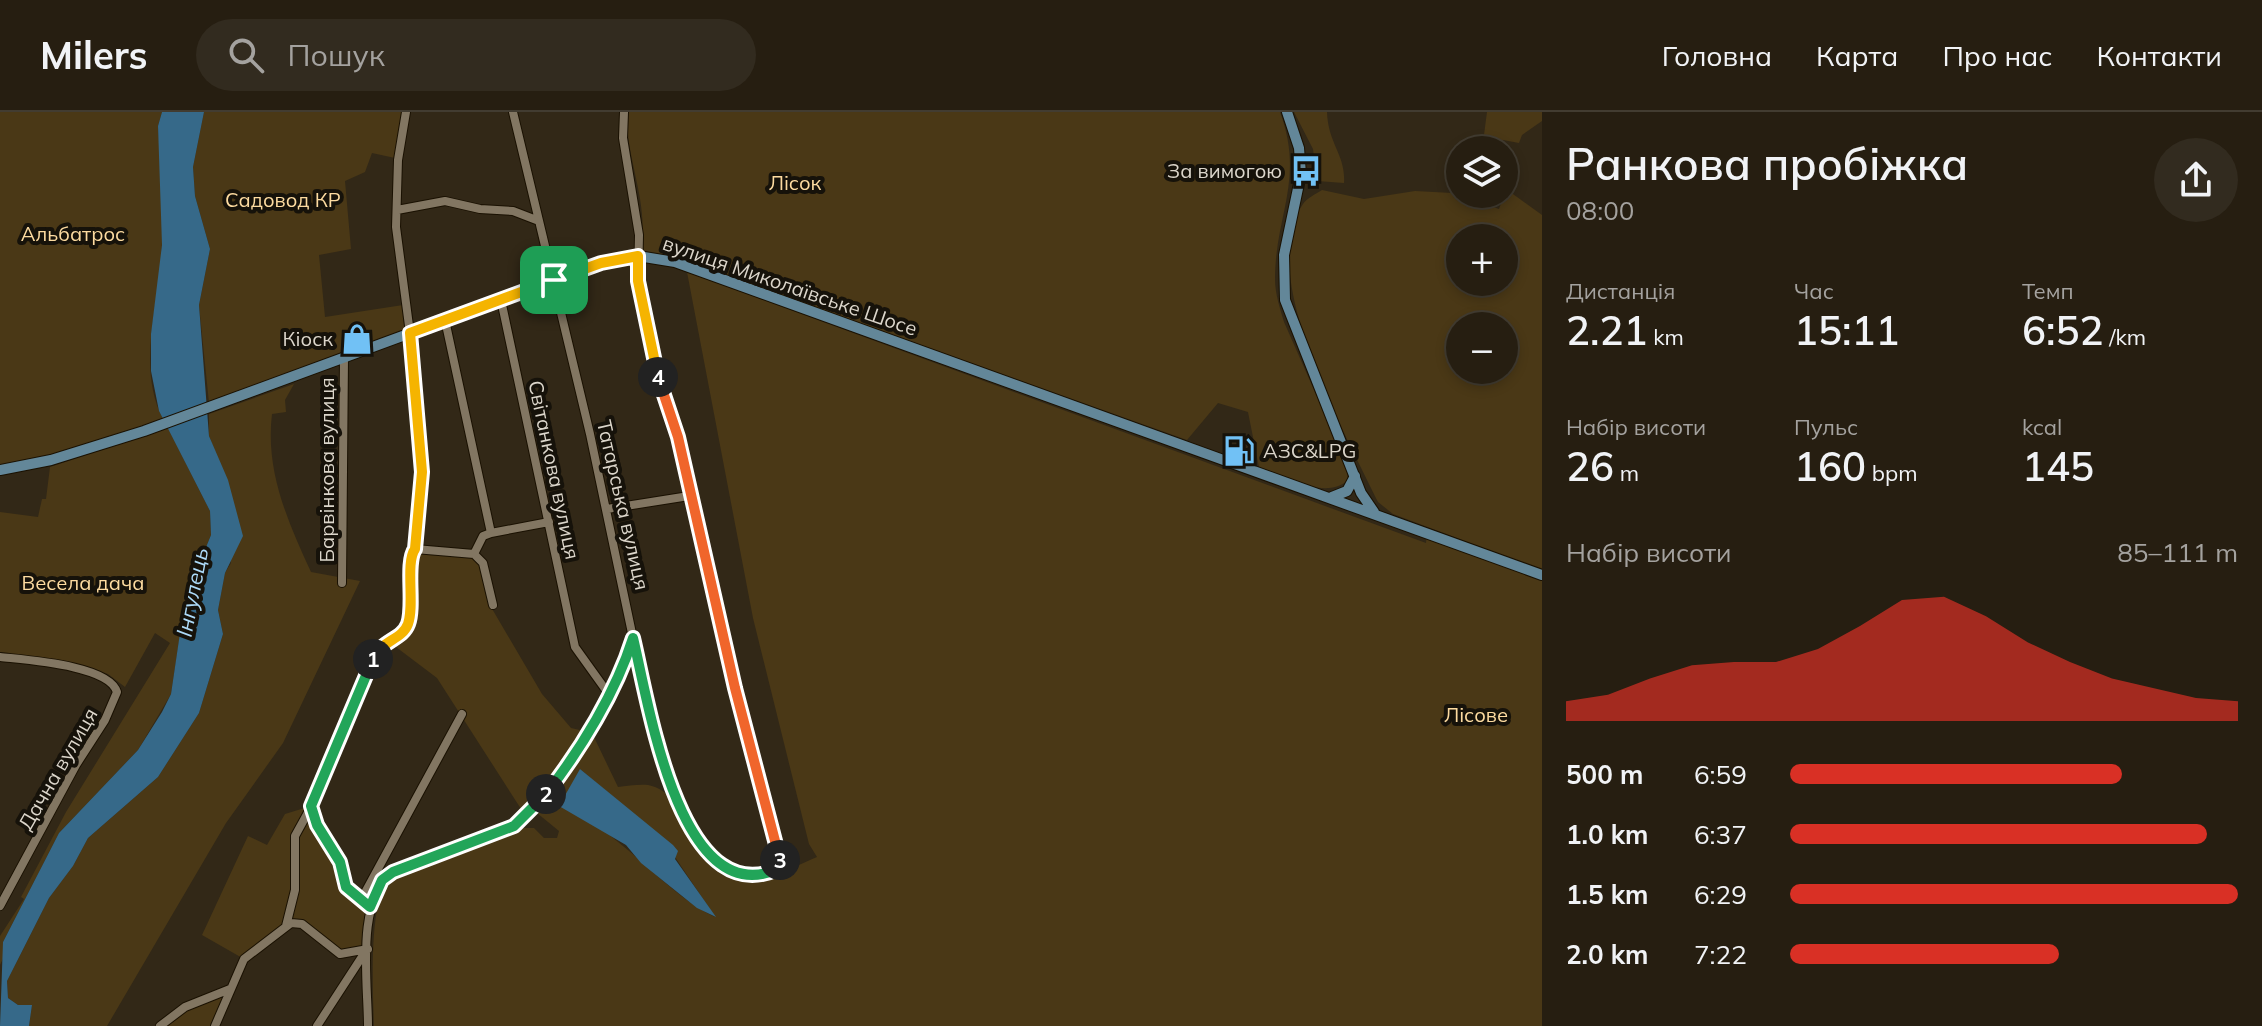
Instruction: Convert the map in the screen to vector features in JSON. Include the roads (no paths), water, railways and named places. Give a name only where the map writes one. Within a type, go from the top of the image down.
[{"type":"main road","points":[[1287,112],[1299,148],[1301,174],[1284,255],[1285,300],[1361,493],[1375,513]]},
{"type":"main road","name":"вулиця Миколаївське Шосе","points":[[0,470],[51,460],[144,431],[601,263],[638,256],[675,262],[1542,575]]},
{"type":"main road","points":[[1332,497],[1347,491],[1355,476]]},
{"type":"street","points":[[286,926],[295,890],[295,836],[311,806],[378,648],[400,636],[408,624],[413,582],[411,554],[415,549],[422,472],[410,333],[397,244],[398,160],[406,112]]},
{"type":"street","name":"Татарська вулиця","points":[[513,112],[607,509],[633,638],[676,802],[716,862],[745,876],[770,872],[778,869],[780,862],[689,496]]},
{"type":"street","points":[[607,509],[689,496],[678,437],[661,389],[638,281],[636,199],[623,138],[624,112]]},
{"type":"street","points":[[397,210],[445,201],[524,214],[539,221]]},
{"type":"street","name":"Світанкова вулиця","points":[[501,300],[575,647],[608,693]]},
{"type":"street","points":[[445,320],[491,533]]},
{"type":"street","name":"Барвінкова вулиця","points":[[342,583],[344,358]]},
{"type":"street","points":[[474,554],[483,536],[549,522]]},
{"type":"street","points":[[415,549],[474,554],[483,563],[493,605]]},
{"type":"street","points":[[368,1026],[370,907],[382,880],[393,872],[514,826],[535,807],[587,733],[626,660],[633,638]]},
{"type":"street","name":"Дачна вулиця","points":[[0,657],[86,671],[107,679],[116,688],[115,701],[105,720],[76,765],[0,906]]},
{"type":"street","points":[[361,900],[462,714]]},
{"type":"street","points":[[311,806],[317,825],[340,862],[346,887],[370,907]]},
{"type":"street","points":[[215,1026],[244,959],[286,926],[302,924],[340,954],[368,949]]},
{"type":"street","points":[[317,1026],[368,949]]},
{"type":"street","points":[[160,1026],[185,1007],[230,989]]},
{"type":"water","points":[[162,112],[204,112],[193,167],[195,196],[210,249],[199,305],[209,436],[228,480],[243,536],[225,573],[218,610],[223,634],[199,713],[158,777],[88,838],[73,866],[49,898],[7,981],[8,998],[18,1005],[32,1005],[29,1026],[0,1026],[3,942],[59,833],[138,750],[162,712],[171,694],[180,633],[196,601],[202,557],[211,535],[210,511],[159,411],[151,371],[151,334],[162,245],[158,126]]},
{"type":"water","points":[[580,769],[673,845],[678,851],[675,859],[716,917],[697,908],[641,863],[626,845],[559,806]]},
{"type":"place","name":"За вимогою","points":[[1306,171]]},
{"type":"place","name":"Кіоск","points":[[357,339]]},
{"type":"place","name":"АЗС&LPG","points":[[1239,451]]},
{"type":"park label","name":"Лісок","points":[[795,183]]},
{"type":"park label","name":"Садовод КР","points":[[283,200]]},
{"type":"park label","name":"Альбатрос","points":[[73,234]]},
{"type":"park label","name":"Весела дача","points":[[83,583]]},
{"type":"park label","name":"Лісове","points":[[1476,715]]},
{"type":"water label","name":"Інгулець","points":[[192,592]]}]
